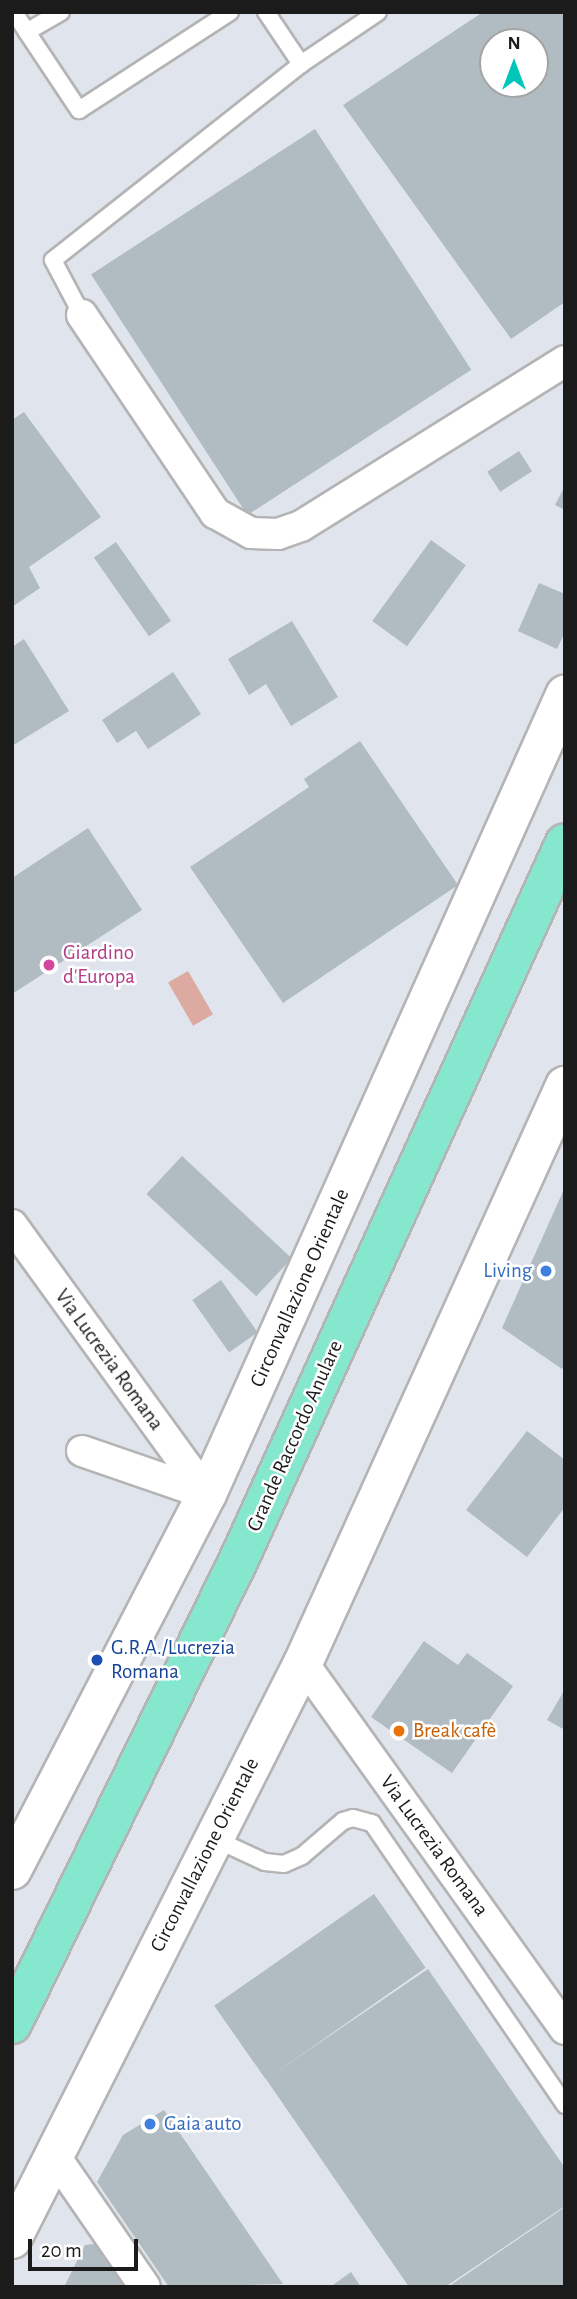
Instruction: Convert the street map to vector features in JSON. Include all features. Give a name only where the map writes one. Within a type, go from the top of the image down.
[{"type":"highway","name":"Grande Raccordo Anulare","points":[[12,2024],[240,1558],[565,842]]},
{"type":"street","points":[[82,315],[215,513],[251,533],[278,534],[301,527],[565,361]]},
{"type":"street","name":"Circonvallazione Orientale","points":[[12,1870],[207,1494],[565,695]]},
{"type":"street","name":"Circonvallazione Orientale","points":[[12,2239],[303,1663],[565,1086]]},
{"type":"street","name":"Via Lucrezia Romana","points":[[12,1225],[207,1494]]},
{"type":"street","points":[[82,1451],[207,1494]]},
{"type":"street","name":"Via Lucrezia Romana","points":[[303,1663],[565,2029]]},
{"type":"street","points":[[54,2155],[145,2287]]},
{"type":"lane","points":[[14,12],[79,110],[230,12]]},
{"type":"lane","points":[[27,32],[61,12]]},
{"type":"lane","points":[[266,12],[301,64]]},
{"type":"lane","points":[[82,315],[53,260],[301,64],[378,12]]},
{"type":"lane","points":[[214,1838],[265,1862],[284,1864],[302,1856],[344,1821],[354,1818],[372,1823],[565,2105]]},
{"type":"shaded area","points":[[188,971],[213,1014],[193,1026],[168,982]]},
{"type":"building","points":[[483,12],[565,12],[565,302],[511,339],[343,105]]},
{"type":"building","points":[[315,129],[471,370],[247,515],[91,274]]},
{"type":"building","points":[[24,412],[101,517],[29,567],[40,588],[12,607],[12,420]]},
{"type":"building","points":[[519,451],[532,471],[500,492],[487,472]]},
{"type":"building","points":[[565,486],[565,510],[555,505]]},
{"type":"building","points":[[431,540],[466,565],[407,646],[372,621]]},
{"type":"building","points":[[116,542],[171,621],[149,636],[94,557]]},
{"type":"building","points":[[539,583],[565,594],[565,632],[557,649],[518,631]]},
{"type":"building","points":[[292,621],[338,697],[291,726],[266,684],[249,695],[228,659]]},
{"type":"building","points":[[24,639],[69,711],[12,746],[12,647]]},
{"type":"building","points":[[173,672],[201,714],[148,749],[136,731],[117,743],[102,720]]},
{"type":"building","points":[[360,741],[458,885],[283,1003],[190,867],[309,787],[304,779]]},
{"type":"building","points":[[88,828],[142,910],[12,994],[12,878]]},
{"type":"building","points":[[182,1156],[292,1258],[256,1296],[147,1194]]},
{"type":"building","name":"Living","points":[[565,1187],[565,1365],[562,1369],[502,1328]]},
{"type":"building","points":[[221,1280],[258,1332],[229,1353],[192,1300]]},
{"type":"building","points":[[527,1431],[565,1460],[565,1507],[527,1557],[466,1510]]},
{"type":"building","points":[[424,1641],[458,1665],[467,1653],[513,1686],[452,1773],[371,1717]]},
{"type":"building","points":[[565,1689],[565,1730],[547,1720]]},
{"type":"building","points":[[374,1894],[426,1968],[266,2080],[214,2006]]},
{"type":"building","points":[[428,1969],[565,2168],[565,2206],[445,2287],[409,2287],[266,2079]]},
{"type":"building","points":[[164,2110],[283,2284],[169,2287],[97,2182],[123,2135]]},
{"type":"building","points":[[565,2207],[565,2287],[448,2287]]},
{"type":"building","points":[[104,2243],[134,2287],[64,2287],[85,2245]]},
{"type":"building","points":[[351,2272],[361,2287],[330,2287]]},
{"type":"place","name":"Giardino d'Europa","points":[[49,965]]},
{"type":"place","name":"Living","points":[[546,1271]]},
{"type":"place","name":"G.R.A./Lucrezia Romana","points":[[97,1660]]},
{"type":"place","name":"Break cafè","points":[[399,1731]]},
{"type":"place","name":"Gaia auto","points":[[150,2124]]}]
